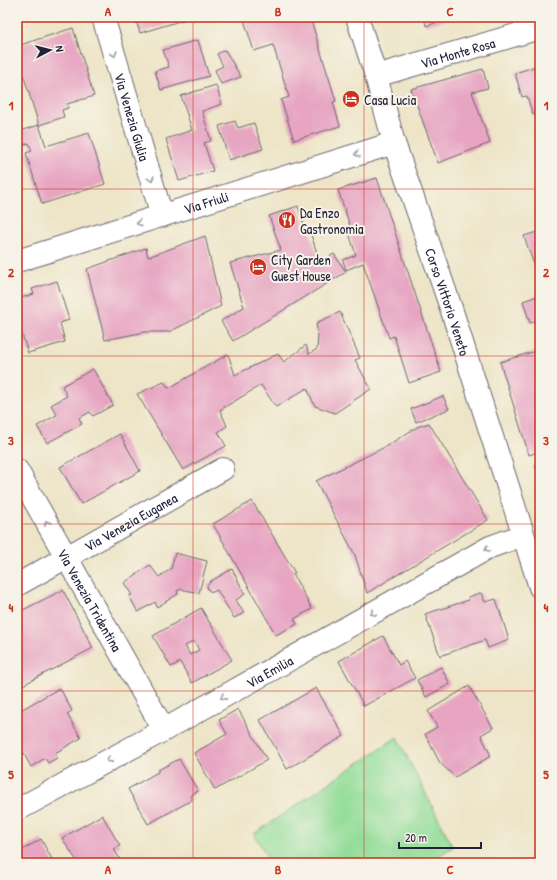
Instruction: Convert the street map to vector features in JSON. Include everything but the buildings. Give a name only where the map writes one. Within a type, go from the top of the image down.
[{"type":"street","name":"Via Venezia Giulia","points":[[103,17],[162,216]]},
{"type":"street","name":"Corso Vittorio Veneto","points":[[357,17],[376,76],[394,142],[450,308],[540,587]]},
{"type":"street","name":"Via Monte Rosa","points":[[376,76],[540,28]]},
{"type":"street","name":"Via Friuli","points":[[17,262],[394,142]]},
{"type":"street","name":"Via Venezia Euganea","points":[[17,585],[223,469]]},
{"type":"street","name":"Via Venezia Tridentina","points":[[17,470],[164,730]]},
{"type":"street","name":"Via Emilia","points":[[17,810],[164,730],[490,547],[523,535]]},
{"type":"green space","points":[[397,737],[453,847],[427,863],[271,863],[254,834]]},
{"type":"place","name":"Casa Lucia","points":[[351,99]]},
{"type":"place","name":"Da Enzo Gastronomia","points":[[287,220]]},
{"type":"place","name":"City Garden Guest House","points":[[258,267]]}]
